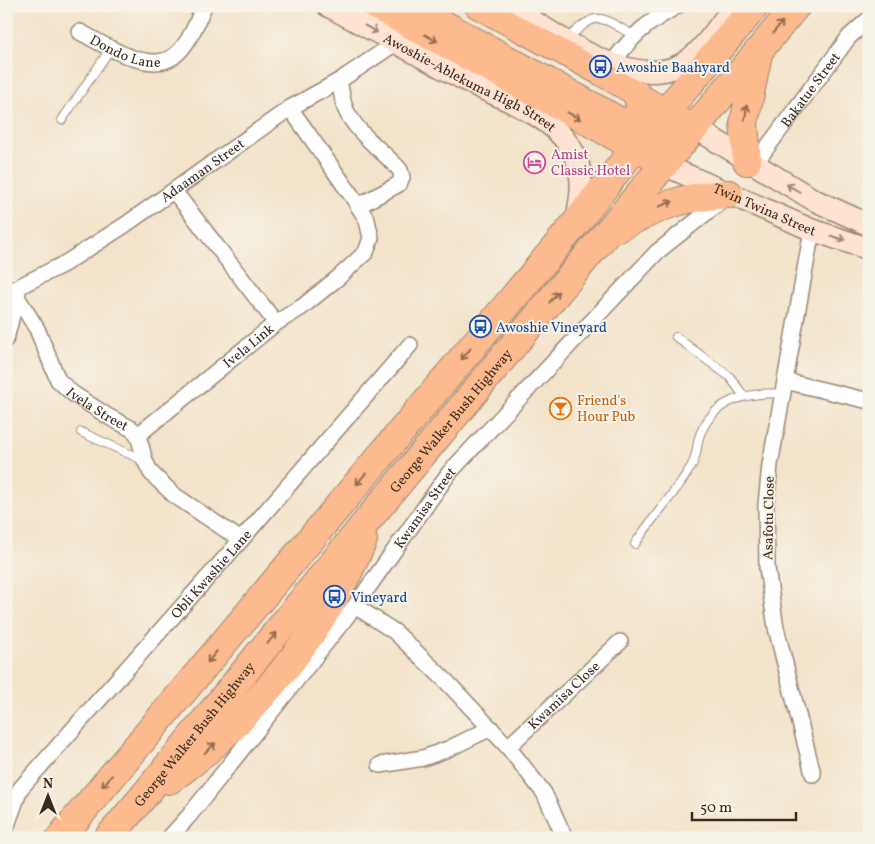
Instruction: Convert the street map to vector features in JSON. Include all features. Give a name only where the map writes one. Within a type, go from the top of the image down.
[{"type":"highway","points":[[410,6],[621,122],[640,143]]},
{"type":"highway","points":[[60,838],[576,223],[754,6]]},
{"type":"highway","name":"George Walker Bush Highway","points":[[108,838],[376,510],[796,6]]},
{"type":"highway","points":[[751,163],[744,123],[758,51]]},
{"type":"highway","points":[[621,122],[634,120],[640,114],[642,106],[638,96]]},
{"type":"highway","points":[[640,143],[695,128]]},
{"type":"highway","points":[[607,233],[668,203],[696,196],[729,194]]},
{"type":"main road","name":"Awoshie-Ablekuma High Street","points":[[373,6],[640,143],[664,165]]},
{"type":"main road","points":[[477,6],[695,128]]},
{"type":"street","name":"Dondo Lane","points":[[80,32],[138,61],[157,62],[173,57],[188,39],[204,6]]},
{"type":"street","name":"Awoshie-Ablekuma High Street","points":[[328,6],[512,102],[557,130],[570,145],[579,164],[582,184],[576,223]]},
{"type":"street","points":[[509,6],[565,40],[612,63],[635,71],[653,72],[678,67],[700,50],[734,6]]},
{"type":"street","points":[[612,63],[633,35],[646,24],[677,6]]},
{"type":"street","name":"Bakatue Street","points":[[751,163],[849,36],[869,19]]},
{"type":"street","name":"Adaaman Street","points":[[14,292],[64,264],[174,191],[237,144],[290,108],[340,81],[397,42]]},
{"type":"street","points":[[340,81],[345,108],[350,116],[357,126],[400,170],[402,177],[399,184],[358,206]]},
{"type":"street","points":[[276,323],[302,307],[366,252],[371,238],[367,220],[290,108]]},
{"type":"street","name":"Twin Twina Street","points":[[695,128],[814,200],[869,225]]},
{"type":"street","name":"Twin Twina Street","points":[[664,165],[812,230],[869,249]]},
{"type":"street","name":"Ivela Link","points":[[138,434],[276,323],[174,191]]},
{"type":"street","name":"Kwamisa Street","points":[[169,838],[189,816],[355,606],[449,473],[657,252],[729,194]]},
{"type":"street","name":"Asafotu Close","points":[[812,230],[770,465],[766,505],[767,568],[776,628],[813,774]]},
{"type":"street","points":[[6,338],[14,292]]},
{"type":"street","name":"Ivela Street","points":[[14,292],[37,329],[58,380],[72,393],[138,434],[145,461],[151,473],[174,495],[241,540]]},
{"type":"street","name":"Obli Kwashie Lane","points":[[6,828],[10,800],[241,540],[410,345]]},
{"type":"street","points":[[784,387],[869,401]]},
{"type":"street","points":[[355,606],[395,632],[446,680],[491,728],[544,793],[565,838]]},
{"type":"street","name":"Kwamisa Close","points":[[508,747],[620,642]]},
{"type":"street","points":[[380,765],[423,758],[448,749],[491,728]]},
{"type":"lane","points":[[565,40],[588,20],[596,18],[603,19],[633,35]]},
{"type":"lane","points":[[62,120],[111,48]]},
{"type":"lane","points":[[676,337],[730,377],[743,396]]},
{"type":"lane","points":[[635,544],[693,463],[700,433],[716,412],[743,396],[784,387]]},
{"type":"lane","points":[[81,432],[145,461]]},
{"type":"place","name":"Awoshie Baahyard","points":[[600,67]]},
{"type":"place","name":"Amist Classic Hotel","points":[[535,162]]},
{"type":"place","name":"Awoshie Vineyard","points":[[480,327]]},
{"type":"place","name":"Friend's Hour Pub","points":[[561,408]]},
{"type":"place","name":"Vineyard","points":[[335,597]]}]
